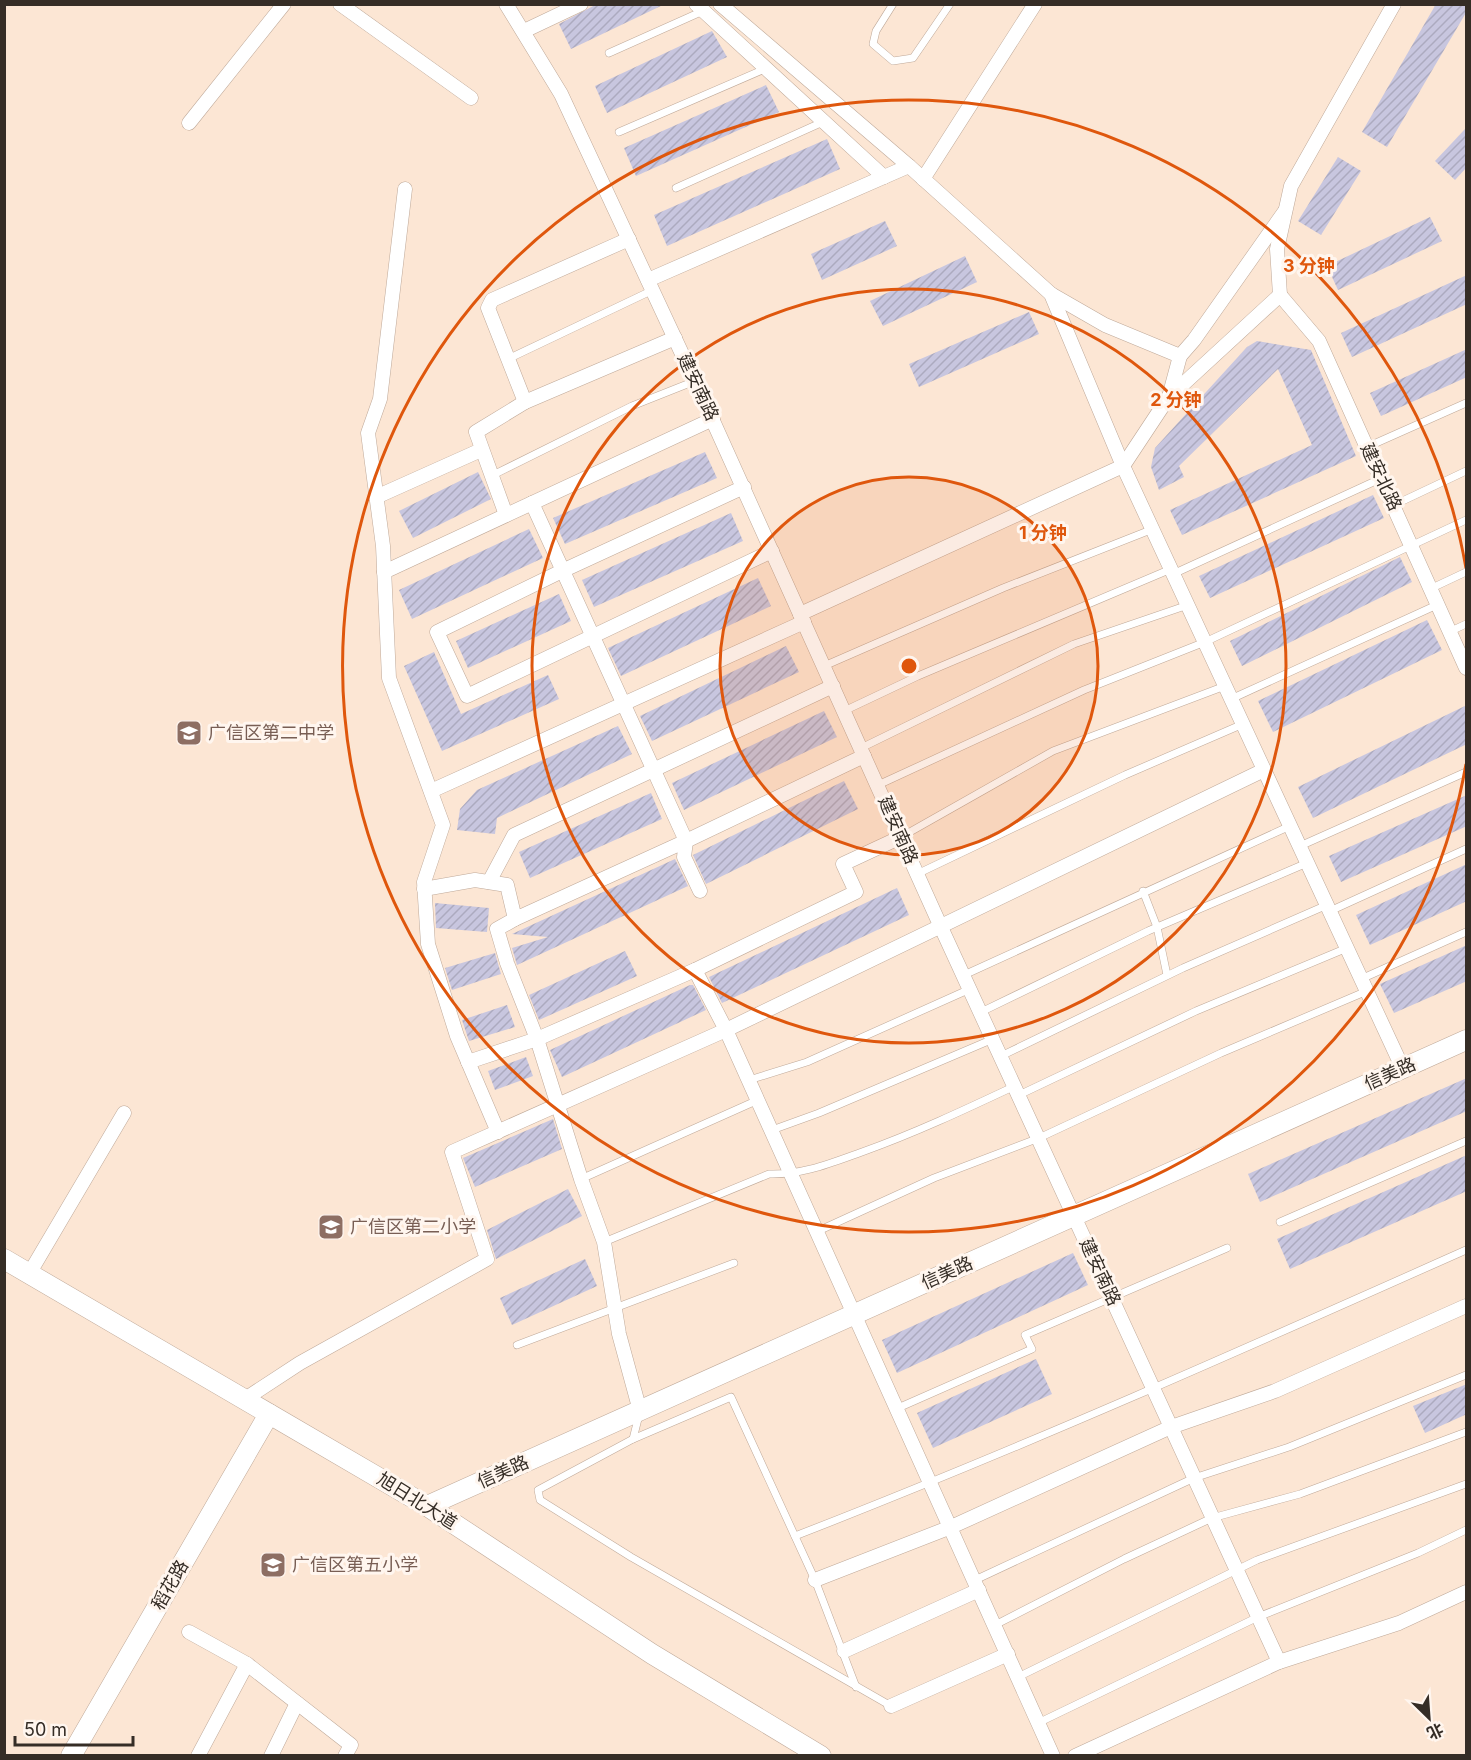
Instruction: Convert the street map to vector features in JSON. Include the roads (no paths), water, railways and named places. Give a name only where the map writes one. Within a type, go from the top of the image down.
[{"type":"street","points":[[189,123],[284,4]]},
{"type":"street","points":[[340,4],[471,98]]},
{"type":"street","name":"建安南路","points":[[506,4],[561,94],[651,285],[940,925],[1279,1662]]},
{"type":"street","points":[[524,31],[581,4]]},
{"type":"street","points":[[720,4],[909,166],[1051,294],[1105,325],[1180,356]]},
{"type":"street","points":[[923,179],[1035,4]]},
{"type":"street","points":[[431,790],[622,704],[1124,466],[1168,398],[1280,295],[1277,249],[1291,186],[1394,4]]},
{"type":"street","points":[[699,8],[884,177]]},
{"type":"street","points":[[651,285],[909,166]]},
{"type":"street","points":[[405,189],[380,399],[368,433],[384,572],[389,678],[443,825],[424,882],[428,945],[468,1062],[498,1132]]},
{"type":"street","points":[[1168,398],[1180,356],[1194,340],[1285,211]]},
{"type":"street","points":[[525,402],[488,308],[492,300],[629,239]]},
{"type":"street","points":[[1051,294],[1172,572],[1403,1069]]},
{"type":"street","name":"建安北路","points":[[1280,295],[1319,341],[1467,668]]},
{"type":"street","points":[[507,514],[476,432],[525,402],[675,338]]},
{"type":"street","points":[[384,572],[713,419]]},
{"type":"street","points":[[376,497],[481,450]]},
{"type":"street","points":[[744,487],[437,632],[467,696],[772,551]]},
{"type":"street","points":[[532,503],[686,841],[684,857],[700,891]]},
{"type":"street","points":[[489,882],[514,835],[833,686]]},
{"type":"street","points":[[640,1411],[619,1334],[604,1242],[581,1179],[537,1039],[507,963],[497,929],[686,841],[862,752]]},
{"type":"street","points":[[244,1399],[300,1363],[487,1259],[452,1152],[726,1030],[1264,770]]},
{"type":"street","points":[[468,1062],[537,1039],[695,970],[856,892],[843,864],[901,837]]},
{"type":"street","points":[[424,889],[475,880],[507,885],[515,919]]},
{"type":"street","points":[[695,970],[726,1030],[856,1314],[1053,1755]]},
{"type":"street","name":"信美路","points":[[427,1506],[1467,1040]]},
{"type":"street","points":[[29,1274],[124,1113]]},
{"type":"street","name":"旭日北大道","points":[[4,1259],[427,1506],[652,1654],[821,1755]]},
{"type":"street","points":[[815,1580],[951,1527],[1171,1427],[1275,1391],[1467,1306]]},
{"type":"street","name":"稻花路","points":[[71,1755],[269,1414]]},
{"type":"street","points":[[844,1651],[977,1585]]},
{"type":"street","points":[[1075,1755],[1279,1662],[1399,1623],[1467,1593]]},
{"type":"street","points":[[189,1632],[247,1664],[351,1745],[345,1755]]},
{"type":"street","points":[[891,1707],[1008,1654]]},
{"type":"street","points":[[198,1755],[247,1664]]},
{"type":"street","points":[[271,1755],[297,1703]]},
{"type":"lane","points":[[893,4],[876,31],[873,44],[893,61],[913,58],[950,4]]},
{"type":"lane","points":[[609,53],[699,8]]},
{"type":"lane","points":[[619,132],[767,68]]},
{"type":"lane","points":[[676,188],[825,122]]},
{"type":"lane","points":[[508,359],[651,285]]},
{"type":"lane","points":[[491,476],[633,406],[695,381]]},
{"type":"lane","points":[[1367,447],[1467,403]]},
{"type":"lane","points":[[1394,505],[1467,471]]},
{"type":"lane","points":[[844,711],[918,676],[1172,572],[1382,478]]},
{"type":"lane","points":[[878,785],[1084,690],[1205,642],[1467,520]]},
{"type":"lane","points":[[824,666],[1003,588],[1153,529]]},
{"type":"lane","points":[[1432,588],[1467,572]]},
{"type":"lane","points":[[901,837],[1053,751],[1228,692],[1439,604]]},
{"type":"lane","points":[[862,752],[1074,644],[1188,605]]},
{"type":"lane","points":[[1451,631],[1467,624]]},
{"type":"lane","points":[[917,874],[1125,775],[1243,724]]},
{"type":"lane","points":[[1300,846],[1467,772]]},
{"type":"lane","points":[[964,975],[1143,891],[1290,826]]},
{"type":"lane","points":[[1000,1056],[1167,975],[1467,849]]},
{"type":"lane","points":[[981,1012],[1157,927],[1307,863]]},
{"type":"lane","points":[[1143,891],[1157,927],[1167,975]]},
{"type":"lane","points":[[818,1231],[934,1178],[1039,1138],[1364,985],[1467,932]]},
{"type":"lane","points":[[604,1242],[769,1174],[792,1175],[916,1132],[1347,948]]},
{"type":"lane","points":[[749,1080],[807,1062],[970,989]]},
{"type":"lane","points":[[772,1130],[819,1113],[993,1040]]},
{"type":"lane","points":[[581,1179],[758,1100]]},
{"type":"lane","points":[[1280,1222],[1465,1144]]},
{"type":"lane","points":[[898,1407],[1032,1348],[1026,1335],[1227,1248]]},
{"type":"lane","points":[[795,1536],[932,1483],[1467,1250]]},
{"type":"lane","points":[[517,1345],[734,1263]]},
{"type":"lane","points":[[977,1585],[1194,1478],[1300,1443],[1467,1375]]},
{"type":"lane","points":[[856,1686],[815,1580],[731,1397],[633,1439],[538,1490],[540,1500],[891,1707]]},
{"type":"lane","points":[[633,1439],[640,1411]]},
{"type":"lane","points":[[995,1625],[1124,1559],[1212,1518],[1300,1494],[1467,1432]]},
{"type":"lane","points":[[1018,1677],[1236,1570],[1467,1484]]},
{"type":"lane","points":[[1038,1723],[1258,1617],[1418,1553],[1467,1530]]},
{"type":"place","name":"广信区第二中学","points":[[189,733]]},
{"type":"place","name":"广信区第二小学","points":[[331,1227]]},
{"type":"place","name":"广信区第五小学","points":[[273,1565]]}]
